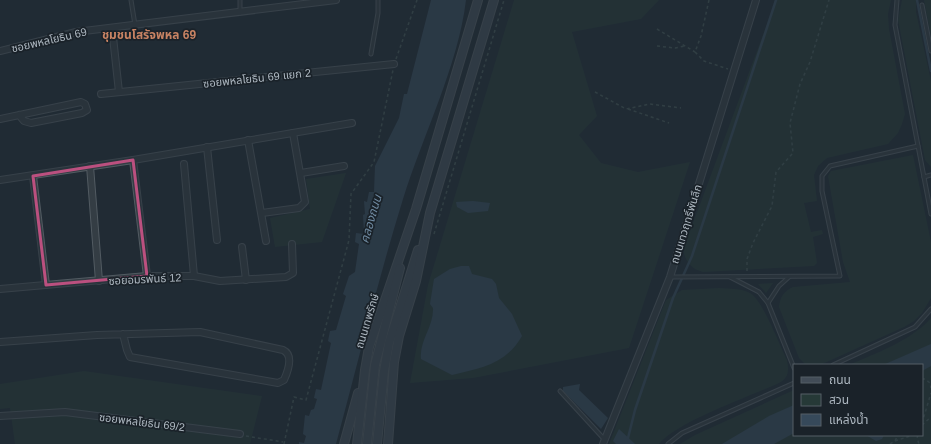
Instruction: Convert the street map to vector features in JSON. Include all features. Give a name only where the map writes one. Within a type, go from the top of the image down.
[{"type":"main road","name":"ถนนเทพรักษ์","points":[[367,444],[375,365],[416,209],[478,0]]},
{"type":"main road","points":[[377,444],[385,364],[389,343],[494,0]]},
{"type":"main road","name":"ถนนเทพรักษ์","points":[[357,444],[365,370],[376,324],[416,209]]},
{"type":"main road","points":[[388,444],[394,362],[399,336],[416,281],[430,213]]},
{"type":"main road","points":[[344,444],[365,370]]},
{"type":"street","name":"ซอยพหลโยธิน 69","points":[[0,51],[76,32],[336,0]]},
{"type":"street","name":"ถนนเทวฤทธิ์พันลึก","points":[[606,440],[670,277],[756,0]]},
{"type":"street","points":[[112,28],[119,92]]},
{"type":"street","name":"ซอยพหลโยธิน 69 แยก 2","points":[[101,94],[394,64]]},
{"type":"street","points":[[0,119],[19,115],[82,102],[85,104],[87,110],[82,113],[31,124],[24,121],[19,115]]},
{"type":"street","points":[[0,180],[133,160],[352,123]]},
{"type":"street","points":[[262,213],[299,208],[303,206],[305,202],[293,133]]},
{"type":"street","points":[[248,140],[266,241]]},
{"type":"street","points":[[207,147],[217,240]]},
{"type":"street","points":[[133,160],[147,276]]},
{"type":"street","points":[[184,164],[194,276]]},
{"type":"street","points":[[90,166],[99,282]]},
{"type":"street","points":[[301,173],[344,166]]},
{"type":"street","points":[[33,176],[46,285]]},
{"type":"street","name":"ซอยอมรพันธ์ 12","points":[[0,288],[99,282],[147,276],[194,276],[220,281],[290,276],[293,273],[292,244]]},
{"type":"street","points":[[242,248],[246,280]]},
{"type":"street","points":[[0,342],[123,334],[200,332],[283,350],[287,352],[289,356],[289,366],[284,380],[278,383],[130,357],[123,334]]},
{"type":"street","name":"ซอยพหลโยธิน 69/2","points":[[0,416],[66,412],[240,434]]},
{"type":"lane","points":[[131,0],[135,25]]},
{"type":"lane","points":[[240,0],[240,13]]},
{"type":"lane","points":[[371,54],[378,12],[378,0]]},
{"type":"lane","points":[[896,0],[895,25],[931,214]]},
{"type":"lane","points":[[922,5],[931,51]]},
{"type":"lane","points":[[670,277],[840,276],[822,191],[822,176],[830,166],[918,146]]},
{"type":"lane","points":[[924,177],[931,175]]},
{"type":"lane","points":[[768,303],[778,286],[790,276]]},
{"type":"lane","points":[[728,277],[759,292],[768,303],[793,366]]},
{"type":"lane","points":[[835,364],[915,327],[931,309]]},
{"type":"lane","points":[[668,444],[682,433],[793,383]]},
{"type":"lane","points":[[560,391],[606,440]]},
{"type":"path","points":[[240,434],[284,443],[294,397],[306,400],[349,240],[351,194],[374,162],[394,64],[417,0]]},
{"type":"path","points":[[432,241],[504,0]]},
{"type":"path","points":[[694,52],[701,36],[709,0]]},
{"type":"path","points":[[746,277],[747,259],[753,243],[772,206],[776,172],[794,153],[790,123],[800,84],[810,62],[829,0]]},
{"type":"path","points":[[657,29],[686,46],[704,61],[734,70]]},
{"type":"path","points":[[657,46],[675,48],[686,46]]},
{"type":"path","points":[[595,92],[626,109],[669,123]]},
{"type":"path","points":[[626,109],[650,104],[681,108]]},
{"type":"path","points":[[923,379],[930,383],[931,388]]},
{"type":"path","points":[[923,421],[931,393]]},
{"type":"path","points":[[923,423],[931,417]]},
{"type":"path","points":[[895,441],[898,436]]},
{"type":"path","points":[[890,444],[909,436]]},
{"type":"highlighted area","points":[[133,160],[147,276],[46,285],[33,176]]},
{"type":"green space","points":[[514,0],[659,0],[641,19],[572,32],[597,116],[579,135],[601,163],[638,172],[690,162],[629,348],[473,378],[410,383],[428,285]]},
{"type":"green space","points":[[776,0],[891,0],[888,14],[889,29],[905,114],[898,133],[888,144],[827,158],[818,166],[814,175],[817,201],[804,203],[811,232],[822,230],[823,234],[813,237],[817,263],[814,266],[703,272],[692,267],[683,250]]},
{"type":"green space","points":[[902,0],[916,0],[916,12],[931,81],[931,167],[925,160],[898,20]]},
{"type":"green space","points":[[924,0],[931,0],[931,36]]},
{"type":"green space","points":[[913,155],[931,242],[931,298],[922,313],[914,321],[904,327],[822,364],[805,364],[799,358],[779,307],[781,297],[787,290],[793,287],[850,282],[843,262],[828,176],[831,171]]},
{"type":"green space","points":[[346,173],[322,242],[275,247],[270,218],[310,209],[306,179]]},
{"type":"green space","points":[[773,283],[766,293],[758,284]]},
{"type":"green space","points":[[719,288],[739,289],[750,293],[755,297],[765,313],[787,360],[788,373],[785,379],[779,383],[697,418],[668,435],[659,444],[609,444],[666,300],[682,290]]},
{"type":"green space","points":[[931,318],[931,444],[680,444],[695,435],[793,390],[793,436],[923,436],[923,364],[851,364],[893,346],[923,326]]},
{"type":"green space","points":[[84,371],[262,396],[250,444],[15,444],[10,408],[0,409],[0,384]]},
{"type":"water","name":"คลองถนน","points":[[431,0],[466,0],[456,50],[403,199],[336,444],[299,444],[299,442],[304,443],[306,436],[303,434],[305,415],[309,416],[311,410],[314,409],[317,399],[314,398],[316,389],[321,390],[331,343],[328,341],[330,331],[336,330],[346,296],[343,294],[349,276],[355,272],[359,244],[355,242],[356,233],[364,234],[364,201],[367,202],[369,192],[374,192],[375,166],[399,118],[404,94],[407,94]]},
{"type":"water","points":[[473,201],[490,203],[488,211],[468,213],[457,207],[456,202]]},
{"type":"water","points":[[461,266],[469,266],[472,274],[492,279],[496,284],[499,298],[512,314],[522,336],[516,345],[500,359],[483,367],[452,375],[421,359],[421,352],[433,315],[433,308],[430,304],[434,279],[450,269]]},
{"type":"water","points":[[931,344],[931,366],[923,370],[923,364],[885,364]]},
{"type":"water","points":[[580,384],[579,390],[608,418],[601,429],[563,391],[563,387]]},
{"type":"water","points":[[793,405],[793,434],[774,444],[722,444],[769,416]]},
{"type":"water","points":[[619,429],[635,444],[616,444],[613,441]]},
{"type":"water","points":[[868,436],[884,436],[882,439],[876,441]]},
{"type":"waterway","points":[[628,438],[635,410],[673,298],[692,256],[776,0]]},
{"type":"waterway","points":[[917,0],[931,71]]},
{"type":"district","name":"ชุมชนโสรัจพหล 69","points":[[149,35]]}]
